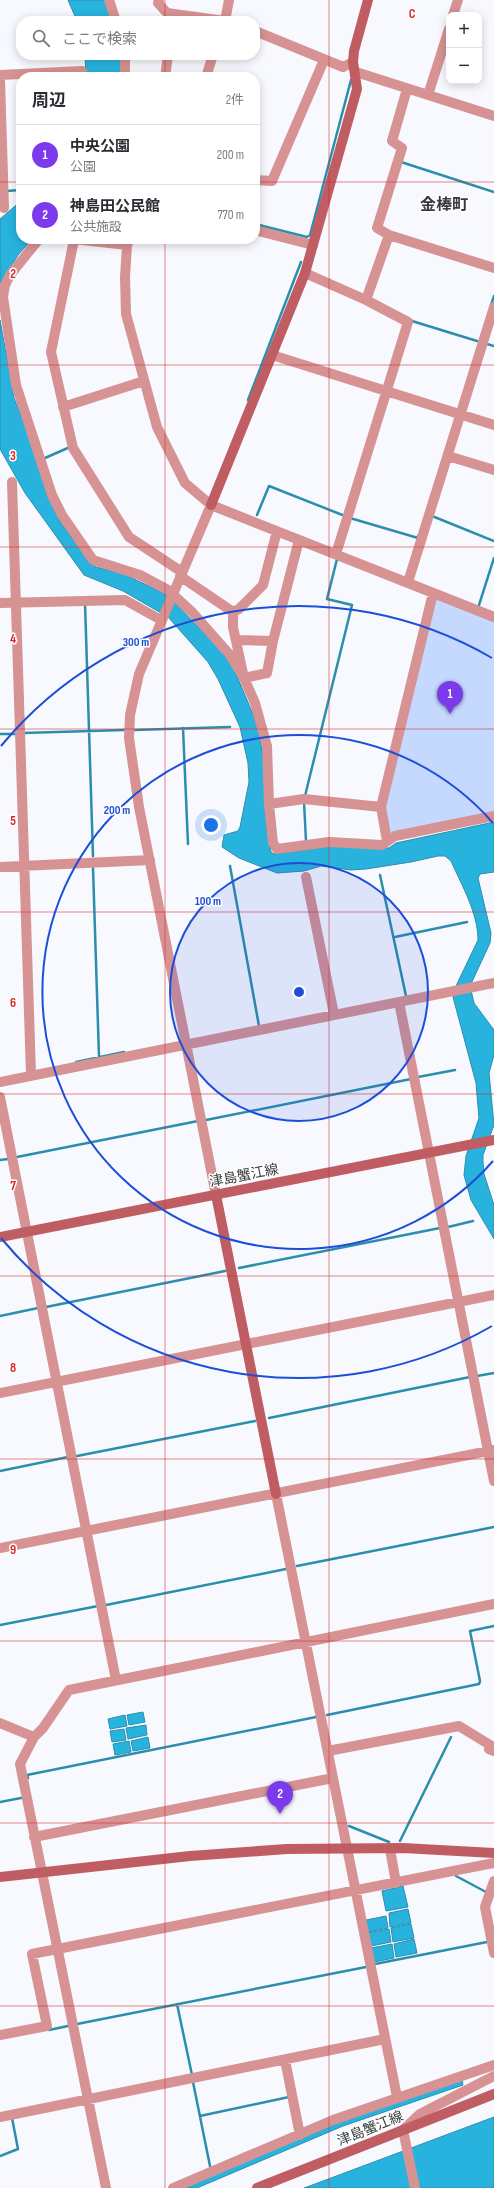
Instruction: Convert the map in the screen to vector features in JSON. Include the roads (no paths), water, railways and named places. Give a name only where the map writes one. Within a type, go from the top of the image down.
[{"type":"street","points":[[108,0],[114,16]]},
{"type":"street","points":[[159,0],[158,3],[172,16]]},
{"type":"street","points":[[226,16],[229,0]]},
{"type":"street","points":[[368,0],[354,67],[357,89],[305,273],[211,505],[139,674],[133,695],[128,738],[135,784],[216,1194],[397,2097]]},
{"type":"street","points":[[454,12],[458,0]]},
{"type":"street","points":[[260,33],[343,67],[354,67],[407,89],[494,116]]},
{"type":"street","points":[[428,95],[446,38]]},
{"type":"street","points":[[125,60],[125,72]]},
{"type":"street","points":[[166,72],[167,60]]},
{"type":"street","points":[[208,72],[211,60]]},
{"type":"street","points":[[260,180],[272,181],[324,60]]},
{"type":"street","points":[[0,74],[16,74]]},
{"type":"street","points":[[0,80],[4,208]]},
{"type":"street","points":[[407,89],[392,141],[402,148],[377,228],[389,235],[494,268]]},
{"type":"street","points":[[260,231],[313,245]]},
{"type":"street","points":[[366,300],[389,235]]},
{"type":"street","points":[[35,244],[10,275],[5,285],[3,296],[16,384],[37,445],[48,486],[62,515],[93,560],[140,575],[172,595],[192,612],[230,655],[244,678],[255,704],[267,746],[269,804],[273,843],[277,849],[329,842],[382,845],[395,836],[494,816]]},
{"type":"street","points":[[73,244],[51,352],[73,448],[129,537],[232,612],[244,678]]},
{"type":"street","points":[[128,244],[125,277],[126,314],[157,427],[185,483],[211,505],[494,617]]},
{"type":"street","points":[[305,273],[366,300],[408,322],[336,554]]},
{"type":"street","points":[[408,582],[494,307]]},
{"type":"street","points":[[272,355],[387,390],[494,425]]},
{"type":"street","points":[[63,407],[144,381]]},
{"type":"street","points":[[448,456],[494,470]]},
{"type":"street","points":[[12,482],[31,1073]]},
{"type":"street","points":[[232,612],[239,609],[263,585],[277,530]]},
{"type":"street","points":[[244,678],[267,673],[273,641],[300,540]]},
{"type":"street","points":[[387,841],[381,807],[433,593]]},
{"type":"street","points":[[0,603],[125,600],[162,618]]},
{"type":"street","points":[[237,640],[273,641]]},
{"type":"street","points":[[269,804],[304,799],[381,807]]},
{"type":"street","points":[[0,867],[150,860]]},
{"type":"street","points":[[306,877],[334,1014]]},
{"type":"street","points":[[0,1082],[31,1073],[187,1045],[334,1014],[494,983]]},
{"type":"street","points":[[399,1002],[428,1153],[491,1450],[494,1481]]},
{"type":"street","points":[[0,1097],[116,1680]]},
{"type":"street","name":"津島蟹江線","points":[[0,1237],[492,1140]]},
{"type":"street","points":[[0,1393],[494,1295]]},
{"type":"street","points":[[0,1548],[491,1450]]},
{"type":"street","points":[[106,2188],[20,1764],[34,1736],[44,1728],[69,1690],[494,1604]]},
{"type":"street","points":[[0,1723],[34,1736]]},
{"type":"street","points":[[328,1751],[459,1726],[490,1745],[489,1749],[494,1751]]},
{"type":"street","points":[[34,1837],[333,1778]]},
{"type":"street","points":[[0,1877],[205,1855],[287,1848],[347,1847],[444,1849],[494,1853]]},
{"type":"street","points":[[390,1849],[396,1883]]},
{"type":"street","points":[[0,2035],[47,2026],[32,1954],[494,1863]]},
{"type":"street","points":[[493,1887],[485,1907],[494,1953]]},
{"type":"street","points":[[0,2117],[385,2039]]},
{"type":"street","points":[[285,2060],[300,2135]]},
{"type":"street","points":[[173,2188],[333,2120],[494,2065]]},
{"type":"street","points":[[415,2188],[403,2130],[420,2114],[494,2076]]},
{"type":"street","name":"津島蟹江線","points":[[257,2188],[494,2094]]},
{"type":"water","points":[[68,0],[104,0],[110,16],[75,16]]},
{"type":"water","points":[[85,60],[122,60],[120,72],[86,72]]},
{"type":"water","points":[[16,205],[16,244],[28,244],[18,255],[0,284],[0,219]]},
{"type":"water","points":[[0,320],[14,398],[35,451],[46,491],[61,523],[90,563],[96,567],[124,574],[167,595],[223,652],[234,669],[255,719],[260,738],[264,763],[267,829],[271,852],[274,854],[333,846],[389,848],[396,843],[494,822],[494,872],[480,874],[478,878],[491,933],[490,943],[470,986],[474,1003],[494,1030],[494,1055],[489,1073],[494,1125],[483,1155],[483,1162],[484,1174],[494,1205],[494,1239],[471,1200],[464,1175],[466,1156],[479,1118],[476,1083],[453,997],[456,986],[478,940],[472,910],[451,861],[445,856],[438,856],[366,869],[351,870],[321,866],[304,871],[277,873],[239,858],[222,847],[224,835],[238,831],[240,827],[249,782],[248,763],[240,727],[218,679],[208,662],[168,617],[123,591],[84,575],[25,493],[0,449]]},
{"type":"water","points":[[143,1712],[145,1722],[129,1725],[127,1715]]},
{"type":"water","points":[[125,1715],[127,1726],[110,1729],[108,1719]]},
{"type":"water","points":[[146,1725],[147,1735],[128,1739],[126,1728]]},
{"type":"water","points":[[124,1729],[126,1740],[112,1742],[110,1731]]},
{"type":"water","points":[[148,1737],[150,1748],[133,1751],[131,1741]]},
{"type":"water","points":[[129,1741],[131,1752],[115,1755],[113,1744]]},
{"type":"water","points":[[403,1886],[408,1907],[386,1911],[382,1891]]},
{"type":"water","points":[[408,1909],[411,1923],[390,1927],[389,1913]]},
{"type":"water","points":[[386,1916],[388,1928],[368,1932],[366,1920]]},
{"type":"water","points":[[411,1924],[414,1938],[393,1942],[391,1928]]},
{"type":"water","points":[[389,1929],[391,1942],[371,1946],[368,1933]]},
{"type":"water","points":[[414,1939],[417,1953],[396,1957],[394,1944]]},
{"type":"water","points":[[392,1944],[394,1958],[374,1962],[371,1948]]},
{"type":"water","points":[[462,2079],[463,2085],[343,2126],[197,2188],[182,2188],[328,2126]]},
{"type":"water","points":[[494,2117],[494,2188],[304,2188],[307,2187]]},
{"type":"waterway","points":[[260,225],[307,237],[310,235],[351,80]]},
{"type":"waterway","points":[[401,162],[494,192]]},
{"type":"waterway","points":[[6,191],[16,190]]},
{"type":"waterway","points":[[248,400],[301,262]]},
{"type":"waterway","points":[[491,305],[494,296]]},
{"type":"waterway","points":[[412,321],[477,341]]},
{"type":"waterway","points":[[487,344],[494,346]]},
{"type":"waterway","points":[[45,458],[70,447]]},
{"type":"waterway","points":[[257,515],[269,486],[345,516]]},
{"type":"waterway","points":[[432,516],[494,541]]},
{"type":"waterway","points":[[350,518],[418,538],[418,536]]},
{"type":"waterway","points":[[479,605],[494,558]]},
{"type":"waterway","points":[[305,796],[352,605],[327,599],[337,559]]},
{"type":"waterway","points":[[85,603],[93,856]]},
{"type":"waterway","points":[[134,730],[230,727]]},
{"type":"waterway","points":[[183,728],[188,844]]},
{"type":"waterway","points":[[23,733],[124,730]]},
{"type":"waterway","points":[[0,734],[17,734]]},
{"type":"waterway","points":[[304,802],[306,841]]},
{"type":"waterway","points":[[230,866],[259,1026]]},
{"type":"waterway","points":[[93,868],[99,1057]]},
{"type":"waterway","points":[[380,875],[406,996]]},
{"type":"waterway","points":[[395,937],[467,922]]},
{"type":"waterway","points":[[76,1062],[124,1052]]},
{"type":"waterway","points":[[418,1077],[455,1070]]},
{"type":"waterway","points":[[206,1120],[411,1079]]},
{"type":"waterway","points":[[17,1157],[198,1121]]},
{"type":"waterway","points":[[0,1160],[8,1159]]},
{"type":"waterway","points":[[448,1227],[473,1221]]},
{"type":"waterway","points":[[239,1268],[440,1228]]},
{"type":"waterway","points":[[46,1307],[225,1271]]},
{"type":"waterway","points":[[0,1316],[38,1308]]},
{"type":"waterway","points":[[477,1376],[494,1373]]},
{"type":"waterway","points":[[269,1418],[470,1377]]},
{"type":"waterway","points":[[77,1456],[255,1421]]},
{"type":"waterway","points":[[0,1471],[68,1457]]},
{"type":"waterway","points":[[297,1566],[494,1527]]},
{"type":"waterway","points":[[106,1605],[286,1569]]},
{"type":"waterway","points":[[0,1625],[98,1606]]},
{"type":"waterway","points":[[327,1715],[479,1684],[480,1681],[470,1631],[494,1626]]},
{"type":"waterway","points":[[28,1778],[27,1775],[316,1717]]},
{"type":"waterway","points":[[400,1841],[451,1737]]},
{"type":"waterway","points":[[0,1802],[21,1798]]},
{"type":"waterway","points":[[349,1826],[389,1842]]},
{"type":"waterway","points":[[456,1876],[486,1892]]},
{"type":"waterway","points":[[375,1964],[487,1942]]},
{"type":"waterway","points":[[77,2024],[366,1967]]},
{"type":"waterway","points":[[177,2004],[192,2075]]},
{"type":"waterway","points":[[49,2030],[68,2026]]},
{"type":"waterway","points":[[193,2082],[210,2166]]},
{"type":"waterway","points":[[200,2116],[289,2097]]},
{"type":"waterway","points":[[0,2156],[18,2149],[12,2118]]},
{"type":"place","name":"中央公園","points":[[450,714]]},
{"type":"place","name":"神島田公民館","points":[[280,1814]]},
{"type":"district","name":"金棒町","points":[[444,204]]}]
